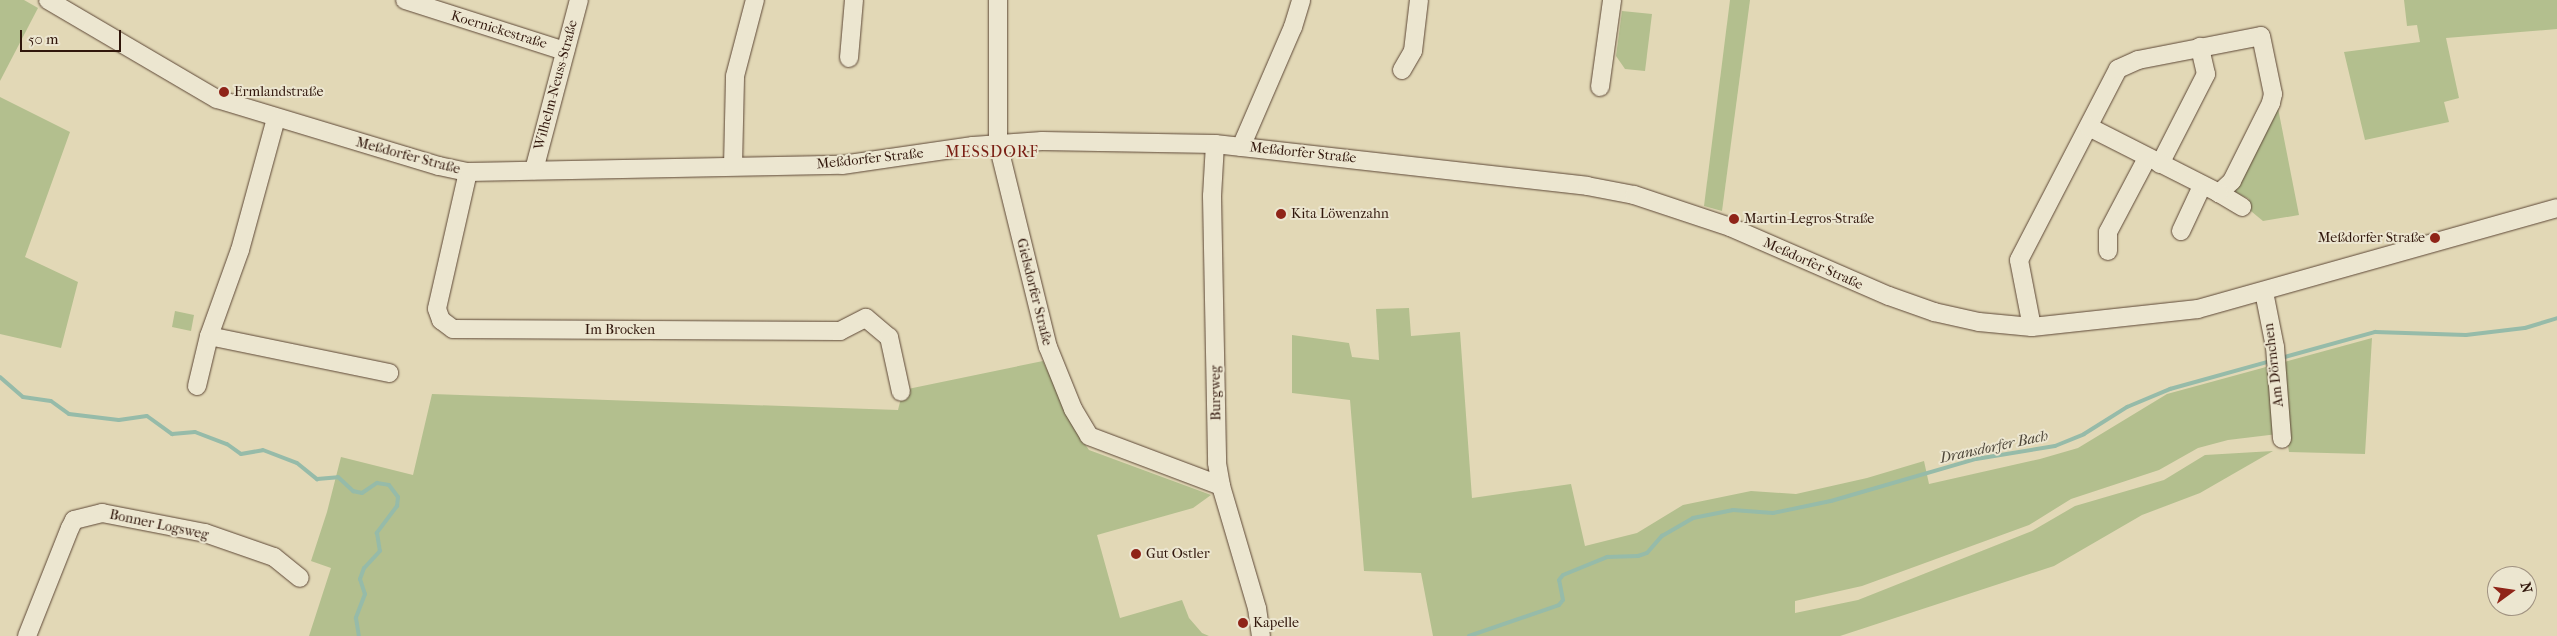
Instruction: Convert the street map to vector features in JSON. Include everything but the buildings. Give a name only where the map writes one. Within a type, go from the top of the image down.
[{"type":"street","name":"Meßdorfer Straße","points":[[48,0],[217,99],[439,166],[468,172],[842,165],[998,144],[1042,141],[1241,146],[1587,186],[1634,195],[1717,222],[1856,283],[1934,312],[1980,322],[2032,327],[2198,309],[2264,292],[2557,208]]},
{"type":"street","name":"Koernickestraße","points":[[405,0],[565,51]]},
{"type":"street","name":"Wilhelm-Neuss-Straße","points":[[534,170],[579,0]]},
{"type":"street","points":[[733,166],[735,76],[755,0]]},
{"type":"street","points":[[849,58],[854,0]]},
{"type":"street","name":"Gielsdorfer Straße","points":[[998,0],[998,144],[1048,347],[1081,425],[1090,436],[1108,444],[1221,486]]},
{"type":"street","points":[[1241,146],[1293,27],[1301,0]]},
{"type":"street","points":[[1402,70],[1413,51],[1419,0]]},
{"type":"street","points":[[1600,87],[1612,0]]},
{"type":"street","points":[[2032,327],[2019,260],[2090,127],[2118,69],[2138,60],[2261,36],[2273,94],[2271,103],[2232,181],[2219,193]]},
{"type":"street","points":[[2108,251],[2108,232],[2206,74],[2200,47]]},
{"type":"street","points":[[197,386],[210,336],[240,250],[276,118]]},
{"type":"street","points":[[2090,127],[2153,161],[2219,193],[2242,207]]},
{"type":"street","name":"Burgweg","points":[[1215,144],[1212,196],[1217,463],[1221,486],[1257,608],[1261,636]]},
{"type":"street","name":"Im Brocken","points":[[468,172],[437,309],[441,320],[453,329],[840,331],[866,318],[889,337],[901,392]]},
{"type":"street","points":[[2181,231],[2202,186]]},
{"type":"street","name":"Am Dörnchen","points":[[2264,292],[2275,348],[2282,438]]},
{"type":"street","points":[[210,336],[388,373]]},
{"type":"street","name":"Bonner Logsweg","points":[[27,636],[74,520],[102,513],[205,534],[274,556],[300,578]]},
{"type":"green space","points":[[0,0],[24,0],[38,8],[0,81]]},
{"type":"green space","points":[[1730,0],[1750,0],[1722,211],[1704,206]]},
{"type":"green space","points":[[2404,0],[2557,0],[2557,29],[2446,38],[2459,98],[2444,102],[2449,122],[2365,140],[2344,52],[2420,42],[2417,25],[2407,26]]},
{"type":"green space","points":[[1622,11],[1652,14],[1645,71],[1625,69],[1616,56]]},
{"type":"green space","points":[[0,97],[70,132],[25,257],[78,282],[61,348],[0,334]]},
{"type":"green space","points":[[2277,103],[2299,215],[2263,221],[2246,207],[2249,199],[2235,192]]},
{"type":"green space","points":[[1409,308],[1411,336],[1460,332],[1472,498],[1571,484],[1585,546],[1637,533],[1683,505],[1751,491],[1796,494],[1867,478],[1924,461],[1929,484],[2040,459],[2078,448],[2167,394],[2372,338],[2365,454],[2289,452],[2286,433],[2228,440],[2198,448],[2159,470],[2071,499],[2029,525],[1862,586],[1795,601],[1795,613],[1858,600],[2032,531],[2075,506],[2164,480],[2205,455],[2273,451],[2200,493],[2142,515],[2054,566],[1840,636],[1433,636],[1421,573],[1364,571],[1350,400],[1292,393],[1292,335],[1349,343],[1352,357],[1379,360],[1376,309]]},
{"type":"green space","points":[[175,311],[194,315],[191,331],[172,327]]},
{"type":"green space","points":[[1043,361],[1075,430],[1089,450],[1211,495],[1193,508],[1097,535],[1120,618],[1182,600],[1189,618],[1202,633],[1209,636],[309,636],[331,568],[311,561],[327,512],[341,457],[413,475],[432,394],[898,410],[903,390]]},
{"type":"waterway","name":"Dransdorfer Bach","points":[[2281,358],[2375,332],[2466,335],[2525,328],[2557,318]]},
{"type":"waterway","name":"Dransdorfer Bach","points":[[1469,636],[1559,605],[1563,600],[1559,580],[1563,575],[1607,557],[1638,556],[1647,553],[1662,536],[1693,518],[1733,510],[1773,513],[1831,501],[1976,459],[2055,446],[2084,434],[2127,407],[2170,389],[2271,361]]},
{"type":"waterway","points":[[0,377],[23,397],[51,401],[69,414],[119,420],[147,416],[172,434],[195,432],[227,444],[241,454],[263,450],[297,463],[317,479],[338,477],[353,491],[362,493],[377,483],[389,485],[398,497],[397,506],[377,533],[380,551],[364,568],[360,579],[365,594],[356,618],[359,636]]},
{"type":"place","name":"Ermlandstraße","points":[[224,92]]},
{"type":"place","name":"Kita Löwenzahn","points":[[1281,214]]},
{"type":"place","name":"Martin-Legros-Straße","points":[[1734,219]]},
{"type":"place","name":"Meßdorfer Straße","points":[[2435,238]]},
{"type":"place","name":"Gut Ostler","points":[[1136,554]]},
{"type":"place","name":"Kapelle","points":[[1243,623]]},
{"type":"district","name":"MESSDORF","points":[[992,152]]}]
